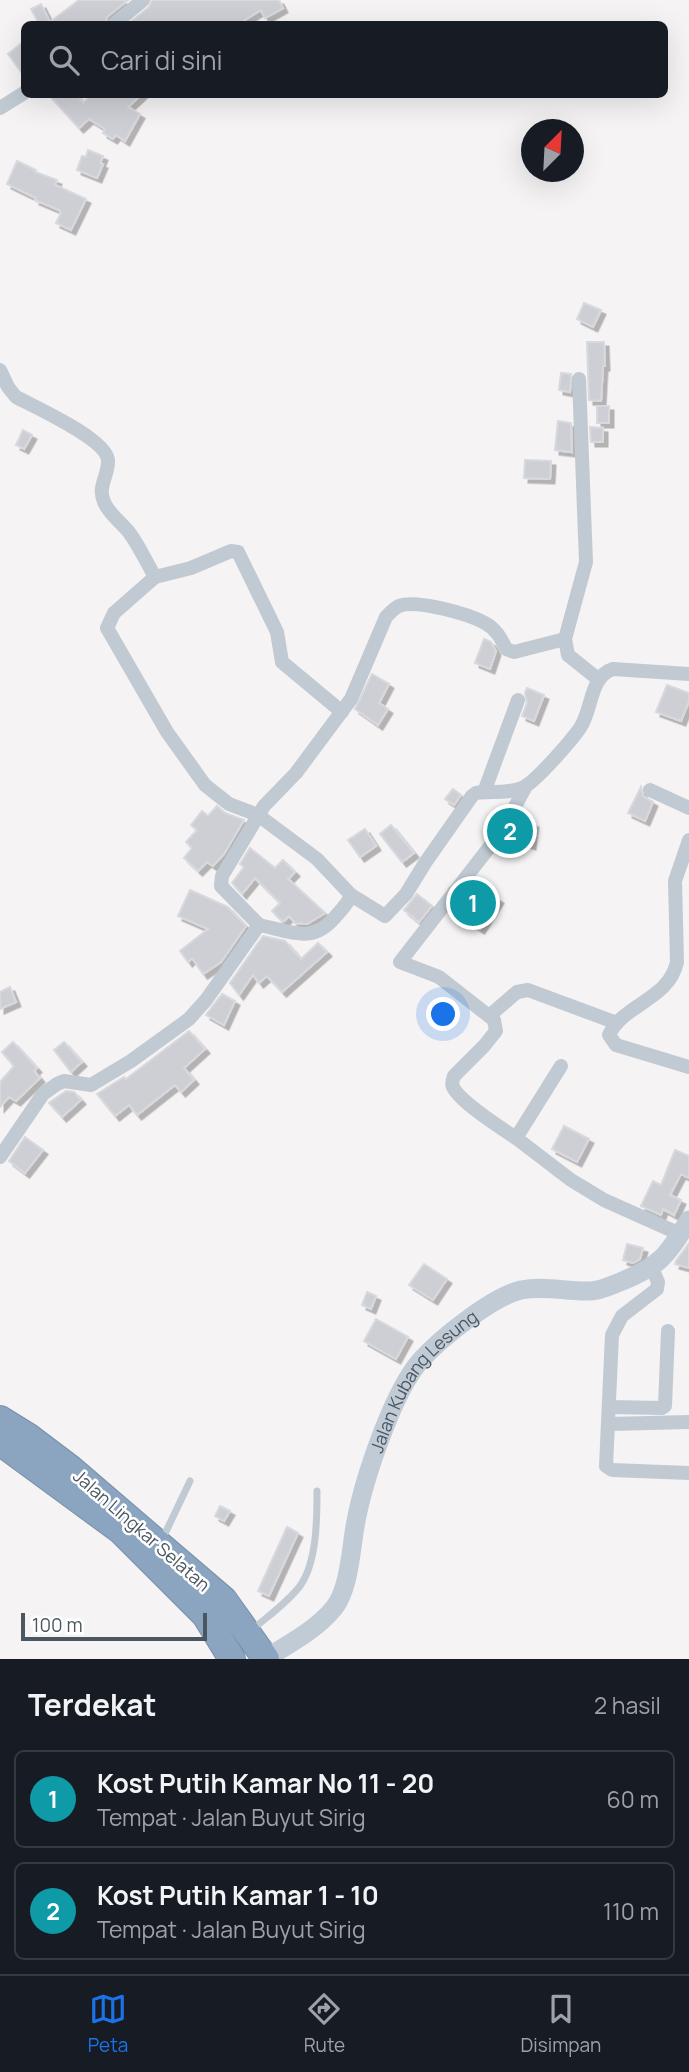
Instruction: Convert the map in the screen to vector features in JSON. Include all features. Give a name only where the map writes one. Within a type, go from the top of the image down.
[{"type":"highway","name":"Jalan Lingkar Selatan","points":[[0,1419],[70,1468],[224,1600],[266,1659]]},
{"type":"highway","name":"Jalan Lingkar Selatan","points":[[0,1442],[121,1531],[205,1615],[232,1659]]},
{"type":"street","points":[[118,21],[143,0]]},
{"type":"street","points":[[0,108],[21,95]]},
{"type":"street","points":[[0,370],[16,397],[89,438],[105,451],[108,461],[101,486],[102,498],[114,518],[130,533],[155,577]]},
{"type":"street","points":[[579,379],[586,562],[565,639],[568,655],[598,679]]},
{"type":"street","points":[[342,712],[282,662],[276,632],[238,552],[231,551],[191,568],[155,577],[114,614],[107,628],[167,732],[205,785],[229,804],[258,816],[317,859],[351,895],[385,916],[406,894],[472,796],[526,786]]},
{"type":"street","points":[[351,895],[328,925],[313,934],[303,936],[259,925],[224,890],[221,882],[264,806],[296,773],[351,699],[386,617],[398,606],[412,604],[437,607],[485,623],[497,633],[506,649],[514,652],[565,639]]},
{"type":"street","points":[[685,1227],[604,1200],[571,1180],[472,1105],[454,1088],[452,1082],[454,1076],[496,1031],[494,1020],[439,977],[400,962],[502,831],[526,786],[582,726],[598,679],[604,672],[613,669],[689,674]]},
{"type":"street","points":[[484,792],[518,700]]},
{"type":"street","points":[[650,790],[689,808]]},
{"type":"street","points":[[689,840],[675,881],[675,972],[667,984],[617,1024],[609,1035],[616,1045],[689,1067]]},
{"type":"street","points":[[454,892],[471,907]]},
{"type":"street","points":[[0,1157],[43,1094],[51,1088],[64,1082],[91,1085],[131,1061],[189,1019],[206,1000],[259,925]]},
{"type":"street","points":[[489,1016],[517,992],[528,990],[617,1024]]},
{"type":"street","points":[[516,1138],[561,1066]]},
{"type":"street","name":"Jalan Kubang Lesung","points":[[266,1659],[314,1627],[335,1607],[346,1575],[356,1518],[366,1482],[399,1393],[420,1360],[477,1314],[500,1299],[519,1291],[544,1287],[593,1291],[652,1268],[660,1262],[685,1227]]},
{"type":"street","points":[[652,1268],[658,1282],[657,1289],[622,1316],[612,1335],[606,1466],[612,1470],[689,1473]]},
{"type":"street","points":[[610,1407],[665,1406],[668,1331]]},
{"type":"street","points":[[609,1424],[689,1422]]},
{"type":"lane","points":[[160,1544],[190,1481]]},
{"type":"lane","points":[[249,1633],[295,1591],[308,1572],[317,1526],[317,1491]]},
{"type":"building","points":[[79,0],[128,0],[107,17],[106,21],[51,21]]},
{"type":"building","points":[[152,0],[279,0],[283,8],[265,18],[261,10],[243,21],[132,21],[149,7]]},
{"type":"building","points":[[41,4],[50,21],[37,21],[31,9]]},
{"type":"building","points":[[21,43],[21,72],[8,54]]},
{"type":"building","points":[[52,98],[79,98],[83,103],[88,98],[138,98],[128,107],[140,114],[125,141],[116,135],[113,139],[103,133],[105,129],[89,119],[79,128]]},
{"type":"building","points":[[88,150],[103,156],[100,163],[103,164],[97,178],[77,170],[82,156],[86,157]]},
{"type":"building","points":[[17,161],[36,170],[35,172],[57,180],[55,185],[86,199],[71,230],[56,223],[61,213],[59,210],[7,184]]},
{"type":"building","points":[[584,303],[601,310],[593,327],[577,319]]},
{"type":"building","points":[[587,342],[604,342],[605,366],[601,401],[589,400]]},
{"type":"building","points":[[561,373],[571,374],[570,392],[559,390]]},
{"type":"building","points":[[597,406],[609,406],[609,423],[597,423]]},
{"type":"building","points":[[558,421],[571,423],[572,452],[555,450]]},
{"type":"building","points":[[590,427],[603,428],[603,442],[591,442]]},
{"type":"building","points":[[23,430],[32,435],[24,449],[16,445]]},
{"type":"building","points":[[525,460],[551,461],[550,479],[524,478]]},
{"type":"building","points":[[484,639],[491,642],[496,651],[490,669],[475,663]]},
{"type":"building","points":[[372,674],[389,684],[379,703],[388,709],[378,725],[355,709]]},
{"type":"building","points":[[667,685],[689,693],[689,701],[681,721],[656,712]]},
{"type":"building","points":[[527,688],[544,695],[534,721],[522,716],[527,703]]},
{"type":"building","points":[[641,787],[643,796],[653,802],[645,821],[628,813]]},
{"type":"building","points":[[453,789],[461,795],[454,805],[445,799]]},
{"type":"building","points":[[217,806],[225,813],[244,820],[224,854],[213,866],[207,862],[198,871],[184,858],[192,848],[186,842],[197,830],[191,825],[202,811],[208,816]]},
{"type":"building","points":[[520,817],[534,823],[531,845],[509,838]]},
{"type":"building","points":[[391,825],[414,853],[402,862],[380,834]]},
{"type":"building","points":[[365,829],[376,846],[360,857],[348,840]]},
{"type":"building","points":[[250,848],[275,868],[283,860],[295,872],[288,879],[325,913],[307,924],[295,923],[289,916],[284,921],[281,920],[272,911],[280,903],[255,878],[242,894],[232,883],[244,867],[240,864]]},
{"type":"building","points":[[474,883],[499,899],[480,929],[452,911],[456,906],[468,916],[479,913],[480,903],[467,891]]},
{"type":"building","points":[[190,890],[228,907],[246,926],[221,962],[203,974],[192,958],[188,962],[180,951],[208,929],[178,916]]},
{"type":"building","points":[[417,894],[432,906],[419,922],[404,910]]},
{"type":"building","points":[[263,936],[285,941],[301,959],[318,943],[327,952],[282,992],[267,976],[259,983],[253,975],[239,995],[230,983]]},
{"type":"building","points":[[10,987],[16,1002],[0,1009],[0,992]]},
{"type":"building","points":[[222,994],[235,1001],[224,1025],[206,1015]]},
{"type":"building","points":[[189,1031],[205,1049],[184,1068],[194,1080],[181,1092],[175,1085],[137,1115],[129,1105],[115,1116],[97,1094],[124,1077],[126,1079]]},
{"type":"building","points":[[13,1042],[37,1068],[34,1071],[40,1078],[16,1101],[9,1097],[0,1107],[0,1082],[14,1066],[2,1052]]},
{"type":"building","points":[[64,1042],[82,1062],[71,1072],[54,1050]]},
{"type":"building","points":[[66,1091],[74,1092],[81,1100],[62,1117],[49,1103]]},
{"type":"building","points":[[564,1126],[589,1139],[577,1162],[552,1149]]},
{"type":"building","points":[[25,1137],[43,1150],[25,1173],[9,1161]]},
{"type":"building","points":[[675,1150],[689,1156],[689,1178],[681,1174],[670,1195],[681,1200],[674,1215],[663,1209],[661,1215],[641,1206],[653,1181],[661,1185]]},
{"type":"building","points":[[689,1243],[689,1268],[675,1264],[676,1261]]},
{"type":"building","points":[[627,1244],[643,1248],[640,1259],[633,1263],[623,1260]]},
{"type":"building","points":[[424,1264],[447,1279],[433,1300],[409,1285]]},
{"type":"building","points":[[367,1292],[376,1296],[371,1309],[362,1305]]},
{"type":"building","points":[[376,1319],[408,1337],[396,1359],[364,1341]]},
{"type":"building","points":[[220,1506],[230,1511],[224,1521],[215,1516]]},
{"type":"building","points":[[287,1527],[298,1533],[269,1596],[258,1591]]},
{"type":"place","name":"Kost Putih Kamar 1 - 10","points":[[510,831]]},
{"type":"place","name":"Kost Putih Kamar No 11 - 20","points":[[473,903]]}]
